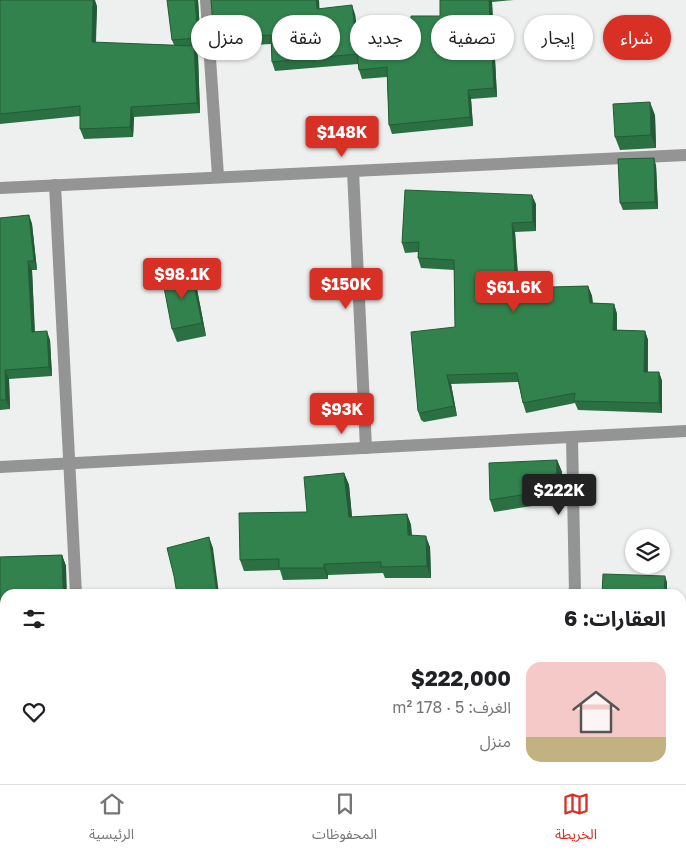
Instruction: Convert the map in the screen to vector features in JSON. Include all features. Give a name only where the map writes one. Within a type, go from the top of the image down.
[{"type":"street","points":[[206,0],[218,176]]},
{"type":"street","points":[[0,188],[218,176],[686,155]]},
{"type":"street","points":[[353,171],[366,448]]},
{"type":"street","points":[[55,185],[76,589]]},
{"type":"street","points":[[0,467],[68,462],[572,438],[686,430]]},
{"type":"street","points":[[572,438],[575,589]]},
{"type":"building","points":[[0,0],[93,0],[92,42],[191,46],[191,60],[195,60],[197,103],[131,107],[130,127],[80,129],[80,106],[0,114]]},
{"type":"building","points":[[167,0],[195,0],[196,15],[191,15],[191,39],[172,40]]},
{"type":"building","points":[[211,0],[316,0],[317,9],[352,5],[353,15],[350,15],[350,55],[340,56],[340,15],[272,15],[272,60],[293,60],[272,62],[271,35],[262,35],[262,15],[212,15]]},
{"type":"building","points":[[440,0],[489,0],[490,15],[440,15]]},
{"type":"building","points":[[421,16],[431,16],[431,60],[492,60],[494,88],[468,90],[470,117],[389,125],[387,67],[359,70],[358,60],[421,60]]},
{"type":"building","points":[[650,102],[651,135],[615,137],[613,104]]},
{"type":"building","points":[[654,158],[655,202],[620,203],[618,159]]},
{"type":"building","points":[[405,190],[532,195],[533,222],[512,223],[516,288],[588,286],[590,303],[614,304],[613,330],[645,331],[644,372],[659,372],[659,403],[574,401],[575,393],[523,403],[517,373],[447,375],[454,406],[420,413],[418,411],[411,332],[455,327],[454,260],[418,258],[419,242],[402,243]]},
{"type":"building","points":[[29,215],[34,261],[28,261],[32,332],[47,331],[49,367],[5,370],[6,400],[0,400],[0,218]]},
{"type":"building","points":[[191,271],[202,323],[172,329],[162,277]]},
{"type":"building","points":[[557,460],[556,493],[540,492],[490,500],[489,463]]},
{"type":"building","points":[[344,473],[349,517],[407,514],[408,535],[426,536],[427,566],[381,567],[381,562],[324,564],[324,568],[279,568],[279,559],[240,560],[239,513],[307,512],[304,477]]},
{"type":"building","points":[[209,537],[216,589],[176,589],[167,548]]},
{"type":"building","points":[[62,555],[63,589],[0,589],[0,557]]},
{"type":"building","points":[[603,574],[665,576],[664,589],[602,589]]}]
